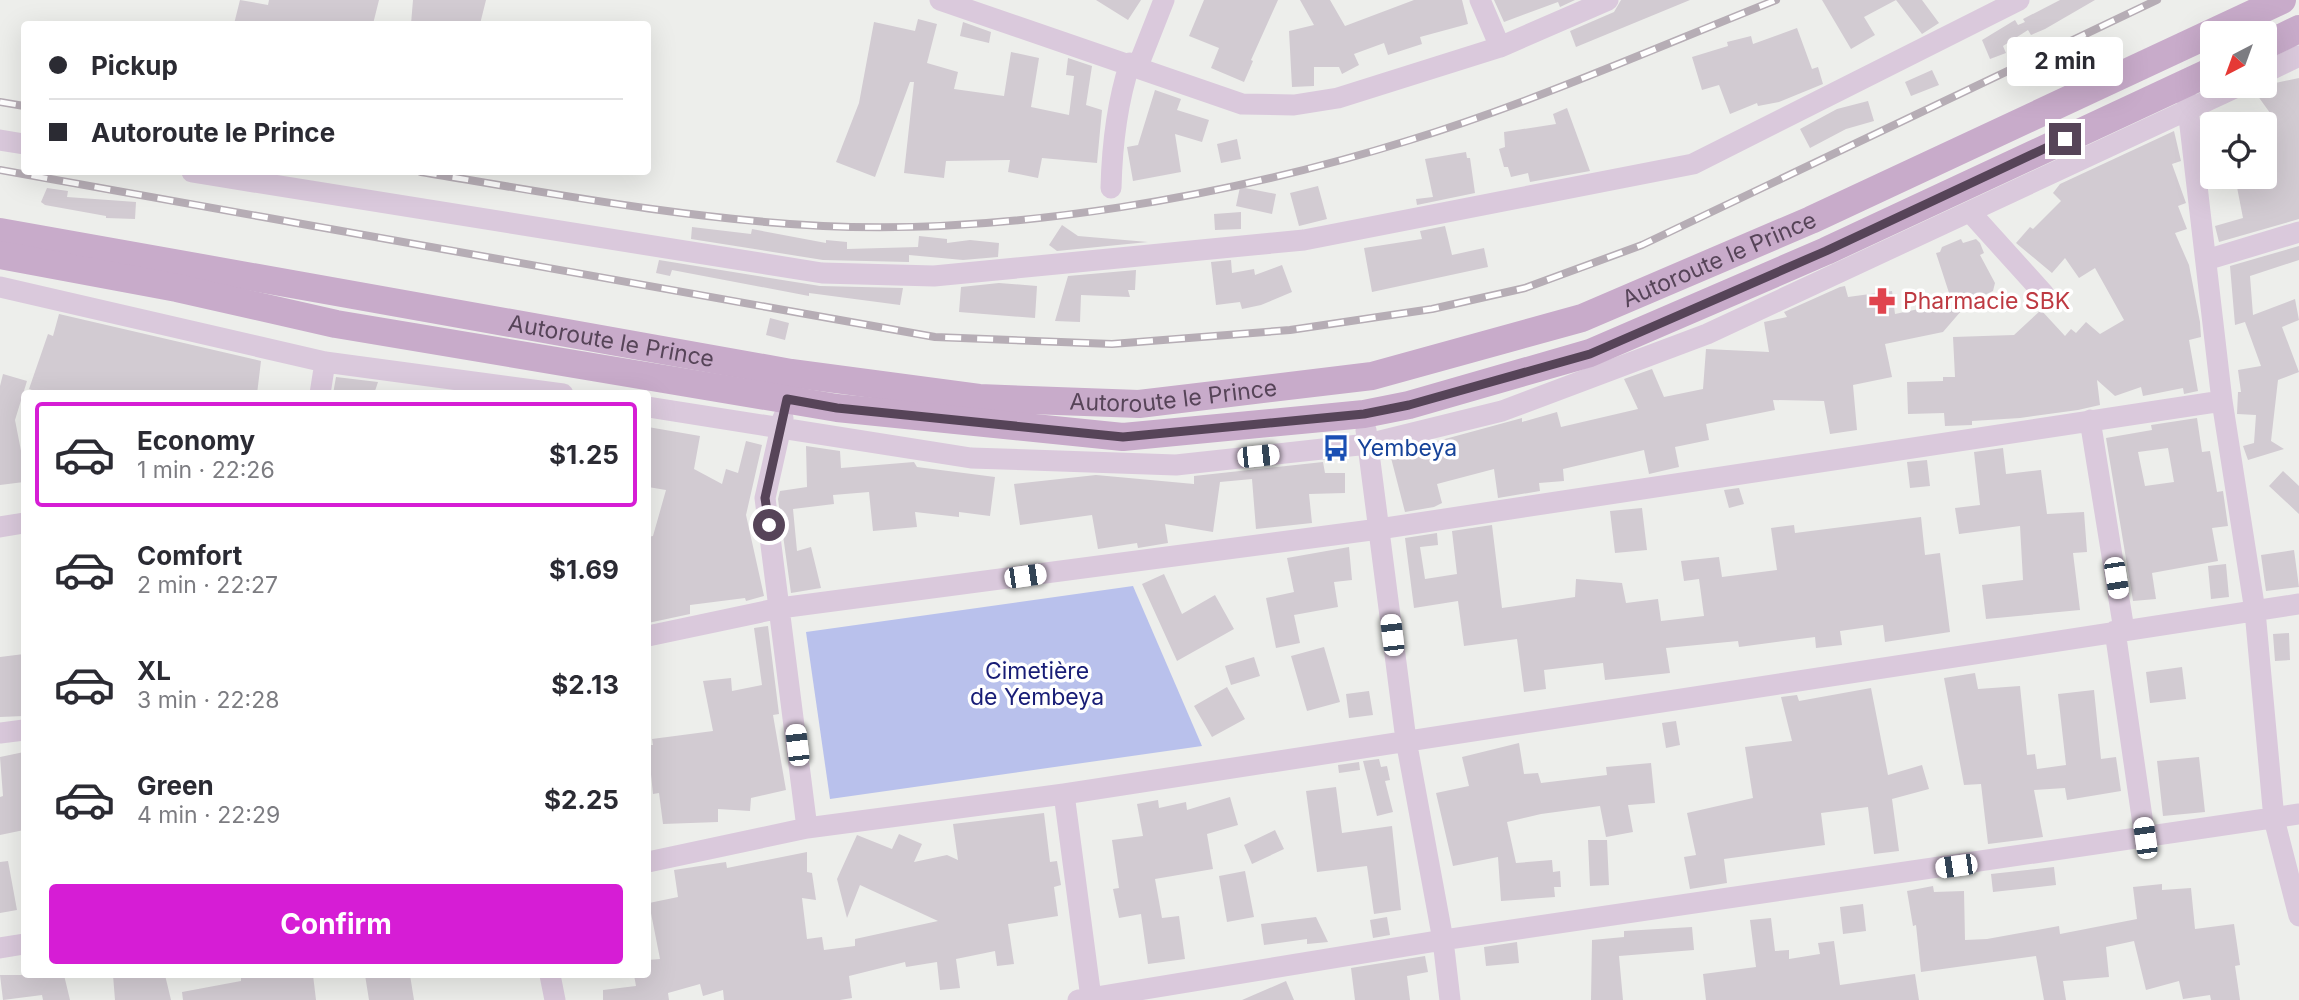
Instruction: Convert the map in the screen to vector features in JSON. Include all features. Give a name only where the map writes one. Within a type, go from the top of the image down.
[{"type":"main road","name":"Autoroute le Prince","points":[[0,232],[792,373],[979,398],[1139,404],[1372,376],[1582,318],[1811,220],[2283,0]]},
{"type":"main road","points":[[2277,40],[2299,29]]},
{"type":"main road","name":"Autoroute le Prince","points":[[0,256],[177,288],[336,324],[837,408],[1123,437],[1364,414],[1409,405],[1590,354],[2187,97],[2200,83]]},
{"type":"street","points":[[940,0],[964,3],[1242,104],[1294,105],[1338,98],[1500,47],[1608,0]]},
{"type":"street","points":[[1111,188],[1111,153],[1120,93],[1164,0]]},
{"type":"street","points":[[1480,0],[1500,47]]},
{"type":"street","points":[[211,175],[822,274],[934,276],[1304,240],[1693,164],[2020,0]]},
{"type":"street","points":[[2277,67],[2299,56]]},
{"type":"street","points":[[651,408],[971,458],[1176,464],[1368,444],[1502,411],[1707,334],[1970,212],[2187,97],[2200,94]]},
{"type":"street","points":[[2187,97],[2222,401],[2255,611],[2274,819],[2299,916]]},
{"type":"street","points":[[0,140],[21,144]]},
{"type":"street","points":[[1970,212],[2044,294]]},
{"type":"street","points":[[2206,260],[2299,232]]},
{"type":"street","points":[[0,288],[325,362],[533,390]]},
{"type":"street","points":[[321,390],[325,362]]},
{"type":"street","points":[[787,399],[765,498],[807,828]]},
{"type":"street","points":[[651,635],[780,608],[1379,528],[2222,401]]},
{"type":"street","points":[[1364,414],[1406,740],[1443,940],[1450,1000]]},
{"type":"street","points":[[2090,420],[2120,631],[2145,838]]},
{"type":"street","points":[[0,527],[21,524]]},
{"type":"street","points":[[651,861],[807,828],[1064,794],[2299,604]]},
{"type":"street","points":[[0,733],[21,730]]},
{"type":"street","points":[[1064,794],[1084,999],[1443,940],[2299,814]]},
{"type":"street","points":[[0,948],[21,944]]},
{"type":"street","points":[[551,978],[555,1000]]},
{"type":"green space","name":"Cimetière de Yembeya","points":[[1133,586],[1202,746],[830,799],[806,632]]},
{"type":"building","points":[[240,0],[268,5],[269,0],[379,0],[374,21],[235,21]]},
{"type":"building","points":[[413,0],[486,0],[481,21],[411,21]]},
{"type":"building","points":[[1096,0],[1141,0],[1128,20]]},
{"type":"building","points":[[1204,0],[1278,0],[1244,82],[1211,68],[1219,48],[1189,36]]},
{"type":"building","points":[[1300,0],[1330,0],[1345,26],[1414,0],[1462,0],[1468,24],[1420,37],[1422,44],[1388,55],[1384,43],[1354,54],[1359,65],[1342,74],[1339,67],[1314,67],[1314,86],[1292,87],[1289,31],[1314,25]]},
{"type":"building","points":[[1494,0],[1575,0],[1560,7],[1558,2],[1504,22]]},
{"type":"building","points":[[1621,0],[1690,0],[1576,47],[1570,31],[1614,12]]},
{"type":"building","points":[[1822,0],[1896,0],[1864,17],[1875,35],[1851,49]]},
{"type":"building","points":[[1896,0],[1922,0],[1939,23],[1922,34]]},
{"type":"building","points":[[2060,0],[2095,0],[2045,29],[2031,35],[2028,30],[2003,46],[2006,53],[1990,59],[1982,40],[2015,20],[2018,25],[2025,22],[2023,19]]},
{"type":"building","points":[[918,19],[937,24],[927,63],[958,72],[954,89],[1004,96],[1011,52],[1039,58],[1031,107],[1069,115],[1074,76],[1066,75],[1068,58],[1092,66],[1086,105],[1102,110],[1097,163],[1042,158],[1038,178],[1008,172],[1010,160],[946,161],[944,178],[904,173],[914,82],[910,82],[875,177],[836,162],[859,103],[874,22],[915,31]]},
{"type":"building","points":[[963,22],[991,32],[989,43],[960,36]]},
{"type":"building","points":[[1797,28],[1812,69],[1818,67],[1823,84],[1779,102],[1758,106],[1757,103],[1730,114],[1719,85],[1702,90],[1692,57],[1728,46],[1727,42],[1751,36],[1753,44]]},
{"type":"building","points":[[1932,70],[1939,85],[1911,96],[1905,82]]},
{"type":"building","points":[[2299,78],[2299,219],[2219,242],[2215,226],[2243,218],[2237,189],[2277,189],[2277,112],[2269,112],[2259,98],[2277,98],[2277,83]]},
{"type":"building","points":[[1155,90],[1181,99],[1177,110],[1209,120],[1202,142],[1175,134],[1181,172],[1133,181],[1127,147],[1138,145]]},
{"type":"building","points":[[1868,101],[1874,121],[1846,129],[1810,148],[1800,129],[1837,109]]},
{"type":"building","points":[[1567,108],[1590,171],[1530,182],[1528,173],[1511,177],[1508,167],[1504,167],[1499,149],[1505,147],[1504,132],[1556,124],[1553,114]]},
{"type":"building","points":[[2174,131],[2181,161],[2172,164],[2186,203],[2178,206],[2187,229],[2175,233],[2189,265],[2200,322],[2201,337],[2189,340],[2198,391],[2184,394],[2183,388],[2143,396],[2141,387],[2115,396],[2097,380],[2100,405],[2078,410],[1972,421],[1972,425],[1945,426],[1944,413],[1908,414],[1907,382],[1943,381],[1943,377],[1955,377],[1953,337],[2014,335],[2041,310],[2065,336],[2071,329],[2076,333],[2086,322],[2100,334],[2124,320],[2095,268],[2079,278],[2065,258],[2052,273],[2016,243],[2030,227],[2033,229],[2061,201],[2053,193],[2060,184]]},
{"type":"building","points":[[1237,139],[1241,159],[1221,163],[1217,144]]},
{"type":"building","points":[[1466,152],[1467,158],[1470,158],[1475,193],[1417,205],[1416,199],[1433,197],[1425,159]]},
{"type":"building","points":[[1318,186],[1327,219],[1299,226],[1290,193]]},
{"type":"building","points":[[1240,187],[1276,194],[1272,214],[1236,206]]},
{"type":"building","points":[[47,188],[68,191],[67,197],[136,202],[135,219],[106,218],[45,205],[41,202]]},
{"type":"building","points":[[1241,212],[1241,229],[1215,230],[1214,214]]},
{"type":"building","points":[[1062,225],[1078,236],[1148,242],[1057,251],[1049,245]]},
{"type":"building","points":[[1445,226],[1452,255],[1484,248],[1488,267],[1372,292],[1364,248],[1422,239],[1420,231]]},
{"type":"building","points":[[692,227],[751,234],[752,229],[826,243],[826,240],[847,242],[847,249],[918,247],[919,236],[947,239],[947,243],[970,240],[999,243],[998,257],[963,260],[909,255],[909,262],[823,260],[691,239]]},
{"type":"building","points":[[1961,239],[1963,243],[1976,239],[1980,243],[1984,253],[1980,255],[1995,283],[1993,291],[1968,303],[1943,332],[1885,344],[1892,377],[1853,385],[1857,430],[1830,434],[1824,401],[1773,400],[1775,410],[1706,424],[1709,440],[1675,447],[1679,467],[1649,474],[1644,450],[1563,469],[1564,481],[1539,483],[1540,491],[1498,498],[1494,469],[1437,484],[1442,503],[1405,512],[1390,454],[1522,418],[1522,422],[1557,412],[1561,427],[1638,409],[1624,379],[1652,369],[1664,397],[1703,389],[1706,349],[1769,352],[1764,322],[1787,317],[1784,312],[1840,287],[1845,286],[1848,297],[1892,291],[1895,314],[1952,302],[1936,253],[1940,252],[1942,247]]},
{"type":"building","points":[[2299,246],[2299,260],[2250,276],[2253,315],[2295,299],[2299,320],[2282,327],[2299,372],[2278,380],[2271,441],[2284,449],[2248,460],[2243,446],[2254,443],[2256,415],[2237,414],[2238,392],[2241,392],[2238,370],[2261,366],[2245,322],[2235,325],[2230,266]]},
{"type":"building","points":[[659,260],[820,286],[903,288],[900,305],[809,293],[809,296],[672,270],[670,276],[656,273]]},
{"type":"building","points":[[1231,260],[1232,273],[1254,269],[1255,275],[1282,265],[1292,292],[1261,305],[1242,309],[1240,302],[1216,305],[1211,262]]},
{"type":"building","points":[[1136,270],[1135,290],[1128,290],[1130,297],[1081,295],[1080,322],[1055,321],[1068,276]]},
{"type":"building","points":[[999,283],[1037,286],[1035,318],[959,312],[961,287]]},
{"type":"building","points":[[59,314],[261,361],[257,390],[29,389],[48,334],[53,336]]},
{"type":"building","points":[[770,318],[789,323],[785,340],[766,335]]},
{"type":"building","points":[[3,374],[27,381],[24,390],[21,390],[15,420],[21,451],[21,482],[0,485],[0,386]]},
{"type":"building","points":[[336,377],[378,382],[375,390],[334,390]]},
{"type":"building","points":[[2197,418],[2202,452],[2210,451],[2217,492],[2223,491],[2228,526],[2212,528],[2218,561],[2152,573],[2156,599],[2133,601],[2106,438],[2152,430],[2151,425]],"holes":[[[2168,448],[2174,482],[2145,486],[2138,452]]]},
{"type":"building","points":[[651,428],[700,436],[694,469],[722,484],[726,469],[738,473],[746,441],[762,445],[746,515],[764,596],[746,601],[745,598],[690,605],[690,614],[651,622],[651,536],[666,490],[651,488]]},
{"type":"building","points":[[806,446],[840,451],[841,468],[914,462],[917,467],[995,477],[990,516],[959,512],[959,517],[915,512],[917,527],[873,531],[869,492],[833,495],[834,504],[793,509],[797,551],[811,547],[821,588],[791,593],[778,499],[780,491],[807,487]]},
{"type":"building","points":[[2003,448],[2006,474],[2041,470],[2047,514],[2084,512],[2087,552],[2073,553],[2080,610],[1986,619],[1982,585],[2023,580],[2020,526],[1959,534],[1955,508],[1980,505],[1974,452]]},
{"type":"building","points":[[1927,460],[1930,486],[1910,488],[1907,462]]},
{"type":"building","points":[[1323,462],[1325,473],[1345,473],[1345,493],[1309,494],[1312,523],[1256,529],[1252,479],[1220,482],[1213,532],[1165,524],[1168,543],[1138,548],[1137,543],[1098,549],[1092,515],[1020,525],[1014,484],[1096,475],[1194,484],[1194,476]]},
{"type":"building","points":[[2283,471],[2299,486],[2299,514],[2269,486]]},
{"type":"building","points":[[1739,488],[1744,504],[1729,508],[1724,490]]},
{"type":"building","points":[[1642,508],[1647,550],[1615,553],[1610,511]]},
{"type":"building","points":[[1921,517],[1925,555],[1940,553],[1950,632],[1885,642],[1883,625],[1840,631],[1842,645],[1816,648],[1815,637],[1739,647],[1738,641],[1666,648],[1670,673],[1605,680],[1603,663],[1544,670],[1546,689],[1524,692],[1517,639],[1464,646],[1458,601],[1414,608],[1405,538],[1437,533],[1438,545],[1420,547],[1425,579],[1457,574],[1452,531],[1492,525],[1502,608],[1575,597],[1576,579],[1622,583],[1626,603],[1658,599],[1661,621],[1704,616],[1699,579],[1684,581],[1681,561],[1719,557],[1722,577],[1777,570],[1771,528],[1794,525],[1795,533]]},
{"type":"building","points":[[1349,547],[1352,580],[1334,582],[1338,607],[1294,615],[1300,643],[1276,648],[1266,598],[1294,592],[1287,558]]},
{"type":"building","points":[[2294,550],[2299,587],[2266,591],[2261,555]]},
{"type":"building","points":[[2226,564],[2229,597],[2211,599],[2208,566]]},
{"type":"building","points":[[1164,574],[1182,614],[1215,595],[1234,629],[1177,661],[1142,584]]},
{"type":"building","points":[[768,626],[779,714],[773,715],[786,790],[751,798],[750,811],[718,809],[718,822],[663,824],[659,793],[653,794],[652,739],[713,731],[703,681],[731,678],[732,691],[762,685],[754,628]]},
{"type":"building","points":[[2289,633],[2290,660],[2275,661],[2273,634]]},
{"type":"building","points":[[1324,647],[1340,702],[1307,711],[1291,656]]},
{"type":"building","points":[[21,654],[21,716],[0,717],[0,657]]},
{"type":"building","points":[[1254,657],[1260,676],[1231,685],[1225,666]]},
{"type":"building","points":[[2182,667],[2186,699],[2150,703],[2146,672]]},
{"type":"building","points":[[1975,673],[1978,689],[2020,686],[2027,755],[2035,754],[2037,769],[2066,765],[2058,694],[2094,690],[2101,759],[2116,757],[2121,791],[2067,800],[2065,788],[2034,790],[2043,837],[1988,844],[1981,784],[1964,785],[1944,678]]},
{"type":"building","points":[[1227,687],[1245,719],[1212,737],[1194,706]]},
{"type":"building","points":[[1871,688],[1888,775],[1922,765],[1929,789],[1892,799],[1899,851],[1874,854],[1868,807],[1821,813],[1825,845],[1724,859],[1727,883],[1690,889],[1684,857],[1696,855],[1687,813],[1753,798],[1745,747],[1792,741],[1781,697],[1797,695],[1799,701]]},
{"type":"building","points":[[1369,691],[1373,715],[1349,718],[1346,694]]},
{"type":"building","points":[[1676,721],[1680,745],[1666,748],[1662,723]]},
{"type":"building","points":[[1519,743],[1524,774],[1538,773],[1541,783],[1607,775],[1606,767],[1651,763],[1655,803],[1628,805],[1633,832],[1606,837],[1600,806],[1541,814],[1507,822],[1516,863],[1552,860],[1553,872],[1560,871],[1561,887],[1554,887],[1555,897],[1501,901],[1498,857],[1453,866],[1436,793],[1469,786],[1462,757]]},
{"type":"building","points":[[21,753],[21,831],[0,835],[0,797],[3,796],[0,757]]},
{"type":"building","points":[[2199,757],[2205,812],[2163,816],[2157,761]]},
{"type":"building","points":[[1379,759],[1381,767],[1387,766],[1390,780],[1385,781],[1393,812],[1377,816],[1363,761]]},
{"type":"building","points":[[1359,762],[1360,770],[1339,773],[1338,765]]},
{"type":"building","points":[[1336,787],[1342,833],[1392,826],[1401,910],[1374,914],[1367,866],[1317,872],[1306,791]]},
{"type":"building","points":[[1230,797],[1238,825],[1207,834],[1213,869],[1155,879],[1162,918],[1179,916],[1185,959],[1148,964],[1141,914],[1119,918],[1113,889],[1119,888],[1112,840],[1143,836],[1137,804],[1158,800],[1159,808],[1186,802],[1187,810]]},
{"type":"building","points":[[1044,813],[1050,862],[1057,861],[1061,885],[1054,887],[1058,916],[1008,924],[1014,964],[997,966],[995,951],[956,959],[960,988],[940,990],[937,962],[906,967],[905,962],[849,976],[852,998],[840,1000],[724,1000],[723,990],[703,996],[700,984],[668,993],[669,1000],[603,1000],[603,990],[636,986],[635,978],[651,978],[651,960],[660,959],[651,903],[678,897],[674,870],[726,862],[727,868],[807,852],[807,872],[812,873],[816,900],[802,898],[807,939],[822,937],[824,950],[855,946],[855,939],[938,921],[860,885],[847,918],[837,879],[857,835],[892,849],[899,834],[922,844],[914,862],[947,855],[958,860],[953,824]]},
{"type":"building","points":[[1275,830],[1284,849],[1252,864],[1244,845]]},
{"type":"building","points":[[1588,840],[1607,840],[1609,885],[1590,886]]},
{"type":"building","points":[[8,861],[17,910],[0,913],[0,862]]},
{"type":"building","points":[[2054,867],[2056,885],[1993,892],[1991,874]]},
{"type":"building","points":[[1245,871],[1254,917],[1227,922],[1219,876]]},
{"type":"building","points":[[2162,884],[2162,890],[2191,888],[2195,929],[2234,924],[2240,965],[2235,966],[2240,1000],[2211,1000],[2210,995],[2183,999],[2179,981],[2146,990],[2134,941],[2106,947],[2109,977],[2063,981],[2066,1000],[2044,1000],[2036,956],[1921,972],[1916,925],[1913,926],[1907,891],[1933,886],[1934,892],[1964,891],[1965,940],[1987,939],[2059,926],[2060,934],[2137,919],[2133,887]]},
{"type":"building","points":[[1863,904],[1866,931],[1843,934],[1840,907]]},
{"type":"building","points":[[1316,917],[1328,942],[1307,944],[1307,939],[1264,945],[1261,924]]},
{"type":"building","points":[[1387,917],[1390,935],[1373,938],[1370,920]]},
{"type":"building","points":[[1771,918],[1775,951],[1789,950],[1789,959],[1820,954],[1818,943],[1834,941],[1840,985],[1915,974],[1919,1000],[1706,1000],[1703,974],[1756,967],[1750,920]]},
{"type":"building","points":[[1692,927],[1694,950],[1619,956],[1623,1000],[1591,1000],[1592,940],[1624,937],[1624,931]]},
{"type":"building","points":[[1517,942],[1519,963],[1486,966],[1484,947]]},
{"type":"building","points":[[1425,956],[1428,972],[1407,976],[1410,1000],[1355,1000],[1351,968]]},
{"type":"building","points":[[0,975],[65,978],[70,1000],[43,1000],[42,995],[3,1000]]},
{"type":"building","points":[[113,978],[166,978],[171,1000],[115,1000]]},
{"type":"building","points":[[241,978],[313,978],[316,1000],[183,1000],[182,992],[241,981]]},
{"type":"building","points":[[365,978],[410,978],[414,1000],[369,1000]]},
{"type":"building","points":[[1286,981],[1294,1000],[1242,1000]]},
{"type":"railway","points":[[439,175],[621,205],[772,223],[895,227],[1044,218],[1195,194],[1341,160],[1410,140],[1548,92],[1776,0]]},
{"type":"railway","points":[[28,175],[935,337],[1112,344],[1290,330],[1432,309],[1525,288],[1642,245],[2157,0]]},
{"type":"railway","points":[[0,102],[21,106]]},
{"type":"railway","points":[[0,170],[21,174]]},
{"type":"place","name":"Pharmacie SBK","points":[[1882,301]]},
{"type":"place","name":"Yembeya","points":[[1336,448]]},
{"type":"route","points":[[769,525],[765,498],[787,399],[837,408],[1123,437],[1364,414],[1409,405],[1590,354],[1826,251],[2065,139]]}]
